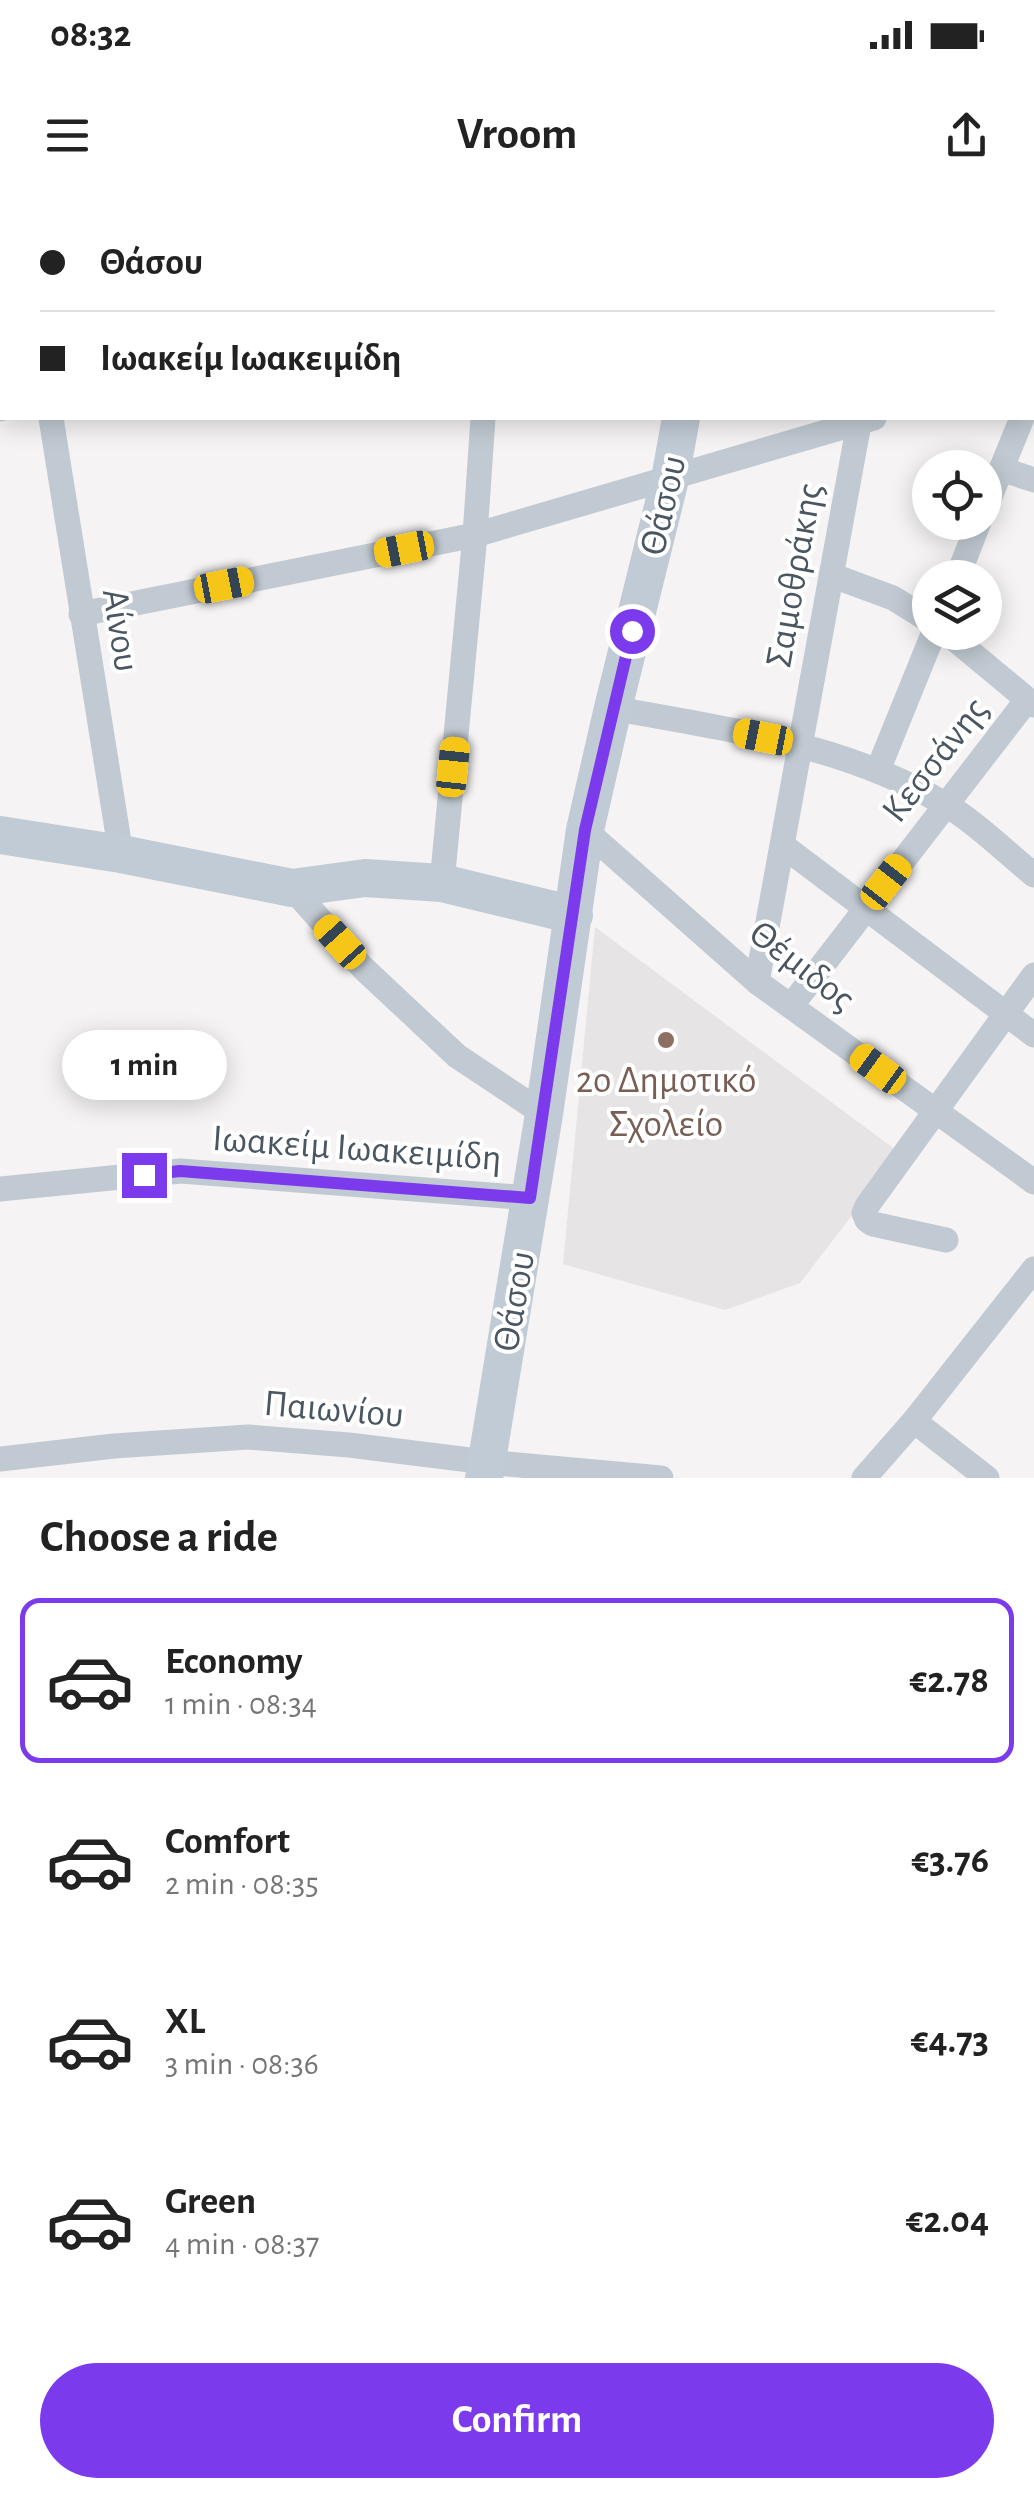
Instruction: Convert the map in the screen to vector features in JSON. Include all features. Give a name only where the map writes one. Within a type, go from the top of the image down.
[{"type":"street","name":"Αίνου","points":[[50,420],[121,854]]},
{"type":"street","points":[[442,883],[484,420]]},
{"type":"street","name":"Θάσου","points":[[485,1470],[544,1114],[585,830],[670,479],[681,420]]},
{"type":"street","points":[[81,614],[476,535],[861,420]]},
{"type":"street","name":"Σαμοθράκης","points":[[757,982],[831,575],[864,420]]},
{"type":"street","points":[[1002,467],[1021,420]]},
{"type":"street","points":[[1002,469],[1034,480]]},
{"type":"street","points":[[831,575],[893,598],[912,610]]},
{"type":"street","points":[[878,770],[927,650]]},
{"type":"street","points":[[968,650],[1030,702]]},
{"type":"street","name":"Κεσσάνης","points":[[792,1006],[946,804],[1030,702]]},
{"type":"street","points":[[613,708],[800,744],[878,770],[946,804],[1034,875]]},
{"type":"street","name":"Θέμιδος","points":[[585,830],[757,982],[1034,1182]]},
{"type":"street","points":[[0,835],[292,888],[365,878],[442,883],[574,914]]},
{"type":"street","points":[[782,845],[1034,1035]]},
{"type":"street","points":[[292,888],[363,968],[456,1056],[544,1114]]},
{"type":"street","points":[[946,1240],[874,1224],[864,1213],[1034,975]]},
{"type":"street","name":"Ιωακείμ Ιωακειμίδη","points":[[0,1189],[180,1171],[530,1198]]},
{"type":"street","points":[[864,1478],[1034,1269]]},
{"type":"street","points":[[914,1421],[987,1478]]},
{"type":"street","name":"Παιωνίου","points":[[0,1458],[248,1438],[349,1445],[485,1470],[661,1478]]},
{"type":"shaded area","name":"2ο Δημοτικό Σχολείο","points":[[595,927],[900,1153],[800,1283],[725,1310],[563,1264]]},
{"type":"place","name":"2ο Δημοτικό Σχολείο","points":[[666,1040]]},
{"type":"route","points":[[144,1175],[180,1171],[530,1198],[585,830],[632,631]]}]
